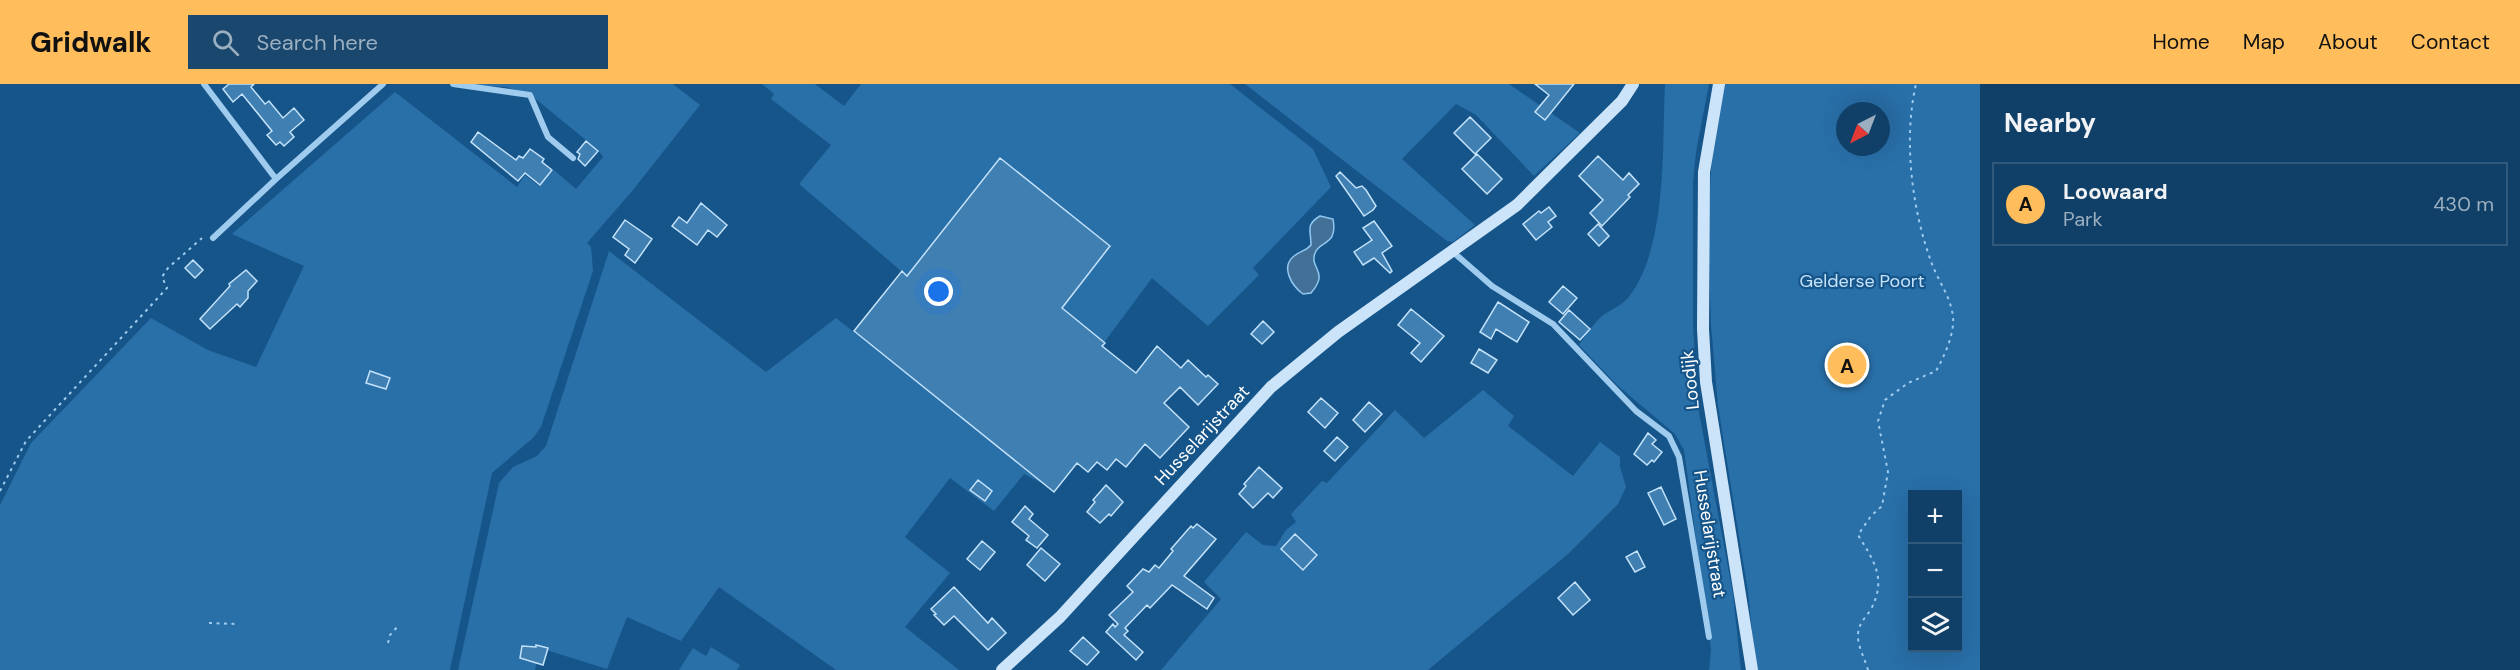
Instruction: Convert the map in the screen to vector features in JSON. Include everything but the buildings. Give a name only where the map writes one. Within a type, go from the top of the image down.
[{"type":"street","points":[[204,84],[276,179]]},
{"type":"street","points":[[213,238],[383,84]]},
{"type":"street","points":[[453,84],[530,95],[548,137],[573,158]]},
{"type":"street","name":"Husselarijstraat","points":[[1002,670],[1060,617],[1271,387],[1338,332],[1516,205],[1622,101],[1633,84]]},
{"type":"street","name":"Loodijk","points":[[1719,84],[1704,172],[1703,329],[1706,382],[1752,670]]},
{"type":"street","name":"Husselarijstraat","points":[[1453,252],[1492,286],[1553,324],[1636,411],[1669,436],[1679,457],[1709,636]]},
{"type":"path","points":[[1868,670],[1858,636],[1860,623],[1870,610],[1880,587],[1874,562],[1858,535],[1871,516],[1882,506],[1888,472],[1878,421],[1885,400],[1908,383],[1936,372],[1948,348],[1953,312],[1932,263],[1912,189],[1911,105],[1916,84]]},
{"type":"path","points":[[0,491],[26,441],[167,288],[162,277],[168,268],[202,238]]},
{"type":"path","points":[[209,623],[236,624]]},
{"type":"path","points":[[388,643],[390,636],[399,625]]},
{"type":"green space","points":[[457,84],[673,84],[700,105],[633,190],[587,243],[591,247],[593,271],[541,427],[533,438],[492,473],[450,670],[0,670],[0,505],[31,443],[151,318],[208,350],[256,367],[304,266],[232,234],[395,92],[517,187],[525,175],[539,186],[554,170],[576,189],[603,157],[598,150],[532,96],[506,87]]},
{"type":"green space","points":[[762,84],[815,84],[844,106],[861,84],[1230,84],[1313,149],[1331,187],[1253,268],[1259,275],[1208,326],[1152,278],[1103,344],[1062,308],[1110,246],[1000,158],[907,276],[799,184],[831,145],[771,99],[774,94]]},
{"type":"green space","points":[[1245,84],[1509,84],[1580,133],[1534,176],[1476,115],[1456,104],[1402,159],[1475,225],[1453,242],[1447,241]]},
{"type":"green space","points":[[1665,84],[1709,84],[1696,152],[1693,182],[1693,325],[1698,407],[1733,594],[1741,670],[1709,670],[1711,649],[1684,450],[1675,434],[1617,385],[1579,345],[1599,319],[1628,298],[1641,277],[1650,252],[1663,165]]},
{"type":"green space","name":"Gelderse Poort","points":[[1723,84],[1980,84],[1980,670],[1756,670],[1748,592],[1718,406],[1711,325],[1708,222],[1712,154]]},
{"type":"green space","points":[[609,251],[766,372],[836,318],[1057,491],[1024,474],[994,511],[950,478],[905,537],[950,573],[905,627],[959,670],[836,670],[719,587],[681,641],[627,617],[607,669],[540,648],[535,670],[458,670],[499,483],[513,467],[537,456],[546,446]]},
{"type":"green space","points":[[1483,390],[1514,416],[1508,426],[1573,476],[1600,442],[1620,457],[1620,467],[1626,487],[1618,504],[1568,554],[1428,670],[1161,670],[1221,599],[1204,582],[1246,532],[1263,545],[1276,546],[1286,530],[1296,522],[1291,514],[1322,481],[1327,483],[1395,410],[1424,438]]},
{"type":"green space","points":[[711,647],[740,665],[737,670],[679,670],[693,648],[706,656]]},
{"type":"shaded area","points":[[1320,216],[1333,219],[1333,234],[1315,253],[1314,258],[1319,275],[1316,286],[1311,293],[1303,294],[1289,276],[1288,265],[1294,256],[1311,245],[1311,225]]},
{"type":"place","name":"Loowaard","points":[[1847,365]]}]
